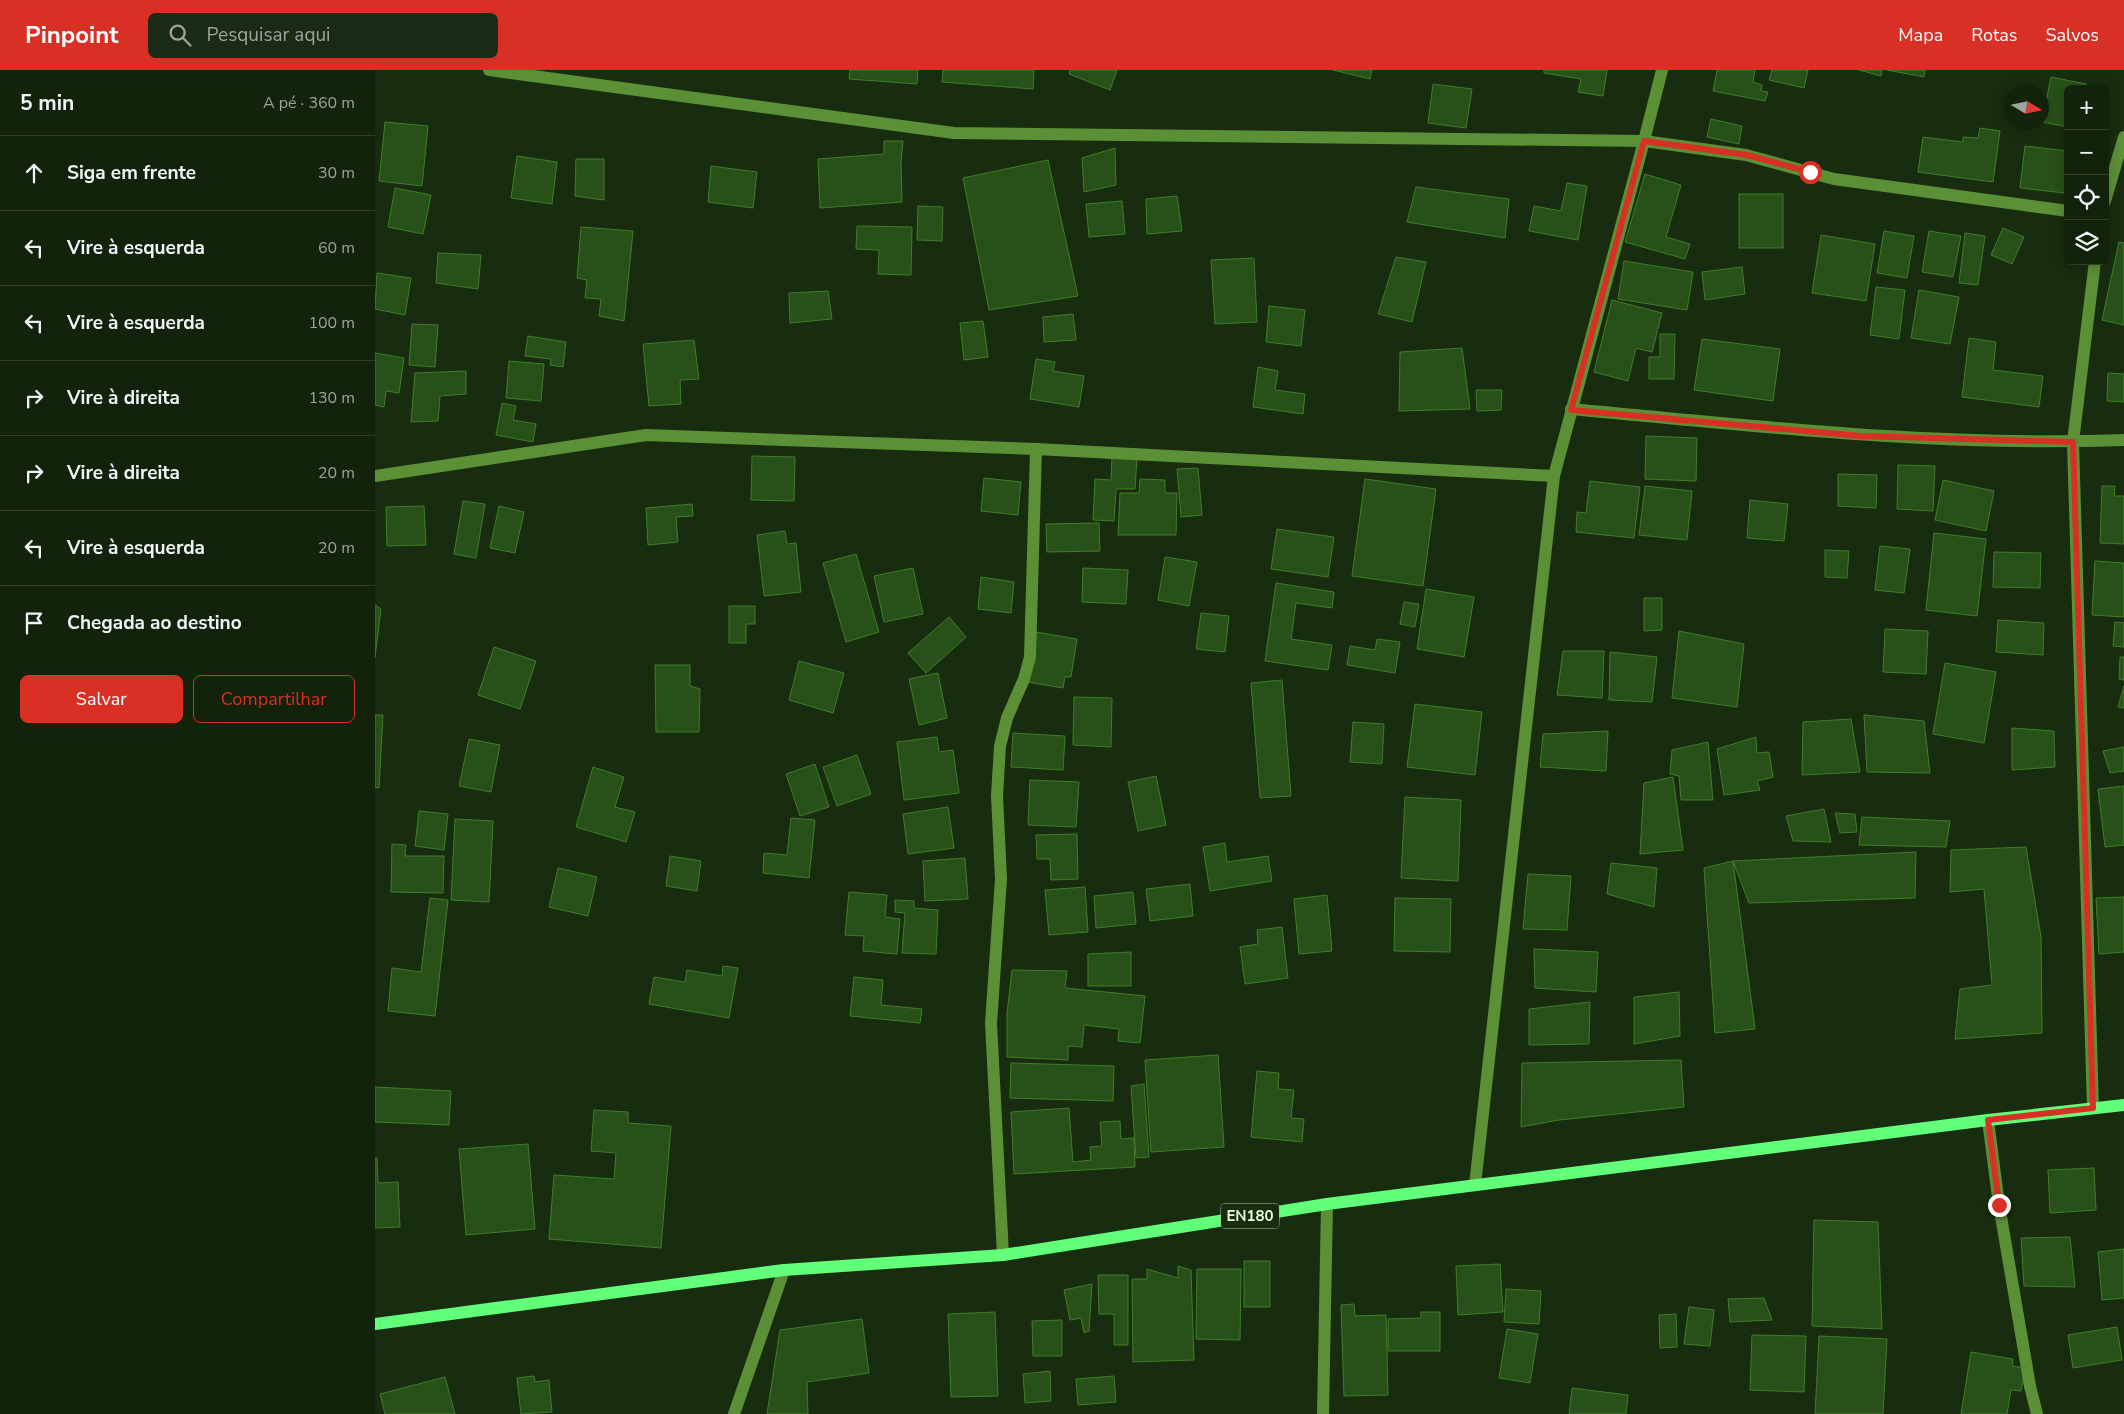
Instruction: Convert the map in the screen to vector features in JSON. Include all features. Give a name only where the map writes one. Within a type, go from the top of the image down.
[{"type":"main road","name":"EN180","points":[[375,1324],[784,1270],[1003,1255],[1327,1204],[1988,1120],[2124,1105]]},
{"type":"street","points":[[489,70],[954,133],[1644,141],[1747,155],[1834,179],[2064,210]]},
{"type":"street","points":[[1475,1186],[1554,476],[1662,70]]},
{"type":"street","points":[[2109,188],[2124,137]]},
{"type":"street","points":[[2093,1108],[2073,442],[2095,265]]},
{"type":"street","points":[[1571,410],[1861,436],[2073,442],[2124,440]]},
{"type":"street","points":[[375,476],[646,435],[1036,449],[1554,476]]},
{"type":"street","points":[[1003,1255],[991,1023],[1001,879],[997,796],[1002,737],[1007,718],[1024,679],[1030,658],[1036,449]]},
{"type":"street","points":[[1988,1120],[1999,1205],[2030,1386],[2037,1414]]},
{"type":"street","points":[[1323,1414],[1327,1204]]},
{"type":"street","points":[[734,1414],[784,1270]]},
{"type":"building","points":[[850,70],[918,70],[917,84],[849,79]]},
{"type":"building","points":[[943,70],[1034,70],[1033,89],[942,82]]},
{"type":"building","points":[[1070,70],[1117,70],[1110,90],[1069,74]]},
{"type":"building","points":[[1333,70],[1372,70],[1370,79]]},
{"type":"building","points":[[1544,70],[1607,70],[1603,96],[1578,92],[1581,79],[1544,73]]},
{"type":"building","points":[[1717,70],[1755,70],[1753,82],[1762,85],[1761,91],[1768,92],[1765,101],[1713,91]]},
{"type":"building","points":[[1772,70],[1808,70],[1804,88],[1769,80]]},
{"type":"building","points":[[1859,70],[1882,70],[1881,76]]},
{"type":"building","points":[[1887,70],[1925,70],[1924,77]]},
{"type":"building","points":[[2051,77],[2086,84],[2064,85],[2064,126],[2049,123],[2049,87]]},
{"type":"building","points":[[1433,84],[1472,89],[1466,128],[1428,123]]},
{"type":"building","points":[[1711,119],[1742,126],[1739,144],[1707,137]]},
{"type":"building","points":[[385,122],[428,126],[422,186],[379,181]]},
{"type":"building","points":[[1980,128],[2000,131],[1993,182],[1918,172],[1923,137],[1963,142],[1963,137],[1978,138]]},
{"type":"building","points":[[884,141],[903,141],[901,161],[902,202],[820,208],[818,159],[884,154]]},
{"type":"building","points":[[2025,146],[2064,151],[2064,193],[2020,188]]},
{"type":"building","points":[[1115,148],[1116,185],[1084,192],[1082,158]]},
{"type":"building","points":[[517,156],[557,162],[552,204],[511,198]]},
{"type":"building","points":[[576,159],[604,159],[604,200],[575,196]]},
{"type":"building","points":[[1048,160],[1078,296],[989,310],[963,178]]},
{"type":"building","points":[[711,166],[757,172],[753,208],[708,202]]},
{"type":"building","points":[[1645,174],[1681,185],[1666,237],[1690,244],[1685,259],[1625,242]]},
{"type":"building","points":[[1567,183],[1587,186],[1578,240],[1529,231],[1534,206],[1561,211]]},
{"type":"building","points":[[1416,187],[1509,199],[1505,238],[1407,222]]},
{"type":"building","points":[[395,188],[431,195],[423,234],[388,227]]},
{"type":"building","points":[[1739,194],[1783,194],[1783,248],[1739,248]]},
{"type":"building","points":[[1177,196],[1182,231],[1147,234],[1146,199]]},
{"type":"building","points":[[1122,201],[1125,234],[1089,237],[1086,204]]},
{"type":"building","points":[[918,206],[943,207],[942,241],[917,240]]},
{"type":"building","points":[[857,226],[912,227],[911,275],[878,274],[879,250],[856,249]]},
{"type":"building","points":[[581,227],[633,231],[624,321],[599,316],[601,299],[585,298],[587,280],[577,278]]},
{"type":"building","points":[[2003,228],[2024,237],[2012,264],[1991,255]]},
{"type":"building","points":[[1884,231],[1914,236],[1907,278],[1877,273]]},
{"type":"building","points":[[1929,231],[1961,236],[1953,277],[1922,272]]},
{"type":"building","points":[[1965,233],[1985,236],[1978,285],[1959,283]]},
{"type":"building","points":[[1821,235],[1875,244],[1866,301],[1812,293]]},
{"type":"building","points":[[2119,242],[2124,243],[2124,325],[2102,320]]},
{"type":"building","points":[[438,253],[481,255],[478,289],[436,283]]},
{"type":"building","points":[[1396,257],[1426,262],[1412,322],[1378,314]]},
{"type":"building","points":[[1254,258],[1257,322],[1215,324],[1211,260]]},
{"type":"building","points":[[1624,261],[1693,272],[1687,310],[1618,299]]},
{"type":"building","points":[[1742,267],[1745,294],[1705,300],[1702,272]]},
{"type":"building","points":[[377,273],[411,278],[405,315],[375,309]]},
{"type":"building","points":[[1876,287],[1905,290],[1899,339],[1870,335]]},
{"type":"building","points":[[1919,290],[1959,297],[1950,344],[1911,338]]},
{"type":"building","points":[[828,291],[832,319],[790,323],[789,293]]},
{"type":"building","points":[[1612,300],[1662,313],[1652,352],[1636,348],[1628,381],[1594,372]]},
{"type":"building","points":[[1269,306],[1305,310],[1301,346],[1266,342]]},
{"type":"building","points":[[1073,314],[1076,340],[1044,342],[1043,317]]},
{"type":"building","points":[[983,321],[988,357],[964,360],[960,323]]},
{"type":"building","points":[[412,324],[438,325],[435,367],[409,365]]},
{"type":"building","points":[[1660,334],[1675,334],[1674,379],[1649,379],[1649,357],[1660,357]]},
{"type":"building","points":[[528,336],[566,342],[563,367],[550,365],[551,359],[525,356]]},
{"type":"building","points":[[1969,338],[1996,342],[1993,370],[2043,376],[2039,407],[1962,397]]},
{"type":"building","points":[[1702,339],[1780,349],[1773,401],[1694,390]]},
{"type":"building","points":[[694,340],[699,379],[680,380],[681,404],[649,406],[643,344]]},
{"type":"building","points":[[1462,348],[1470,409],[1399,411],[1400,352]]},
{"type":"building","points":[[375,353],[404,358],[399,393],[386,391],[384,407],[375,405]]},
{"type":"building","points":[[1036,359],[1055,362],[1053,371],[1084,376],[1079,407],[1030,399]]},
{"type":"building","points":[[509,361],[544,364],[541,401],[506,398]]},
{"type":"building","points":[[1258,367],[1278,371],[1275,390],[1305,394],[1303,414],[1253,407]]},
{"type":"building","points":[[466,371],[466,394],[440,396],[438,421],[411,422],[415,373]]},
{"type":"building","points":[[2108,373],[2124,374],[2124,402],[2107,401]]},
{"type":"building","points":[[1476,390],[1502,390],[1501,410],[1477,411]]},
{"type":"building","points":[[502,403],[516,406],[513,420],[536,424],[533,442],[496,435]]},
{"type":"building","points":[[1646,436],[1697,438],[1696,481],[1645,479]]},
{"type":"building","points":[[752,456],[795,457],[794,501],[751,500]]},
{"type":"building","points":[[1112,457],[1137,458],[1135,489],[1116,489],[1114,521],[1093,520],[1095,479],[1111,480]]},
{"type":"building","points":[[1898,465],[1935,466],[1933,511],[1897,509]]},
{"type":"building","points":[[1198,468],[1202,515],[1181,517],[1177,469]]},
{"type":"building","points":[[1838,474],[1877,475],[1876,508],[1838,506]]},
{"type":"building","points":[[984,478],[1021,482],[1018,515],[981,511]]},
{"type":"building","points":[[1140,479],[1165,480],[1165,493],[1177,493],[1176,535],[1118,535],[1120,493],[1139,493]]},
{"type":"building","points":[[1365,479],[1436,489],[1423,586],[1352,576]]},
{"type":"building","points":[[1943,480],[1994,491],[1986,531],[1935,520]]},
{"type":"building","points":[[1590,481],[1640,487],[1634,538],[1576,532],[1577,512],[1586,513]]},
{"type":"building","points":[[1645,486],[1692,491],[1687,540],[1639,535]]},
{"type":"building","points":[[2102,486],[2115,486],[2114,496],[2124,496],[2124,544],[2100,543]]},
{"type":"building","points":[[1750,500],[1788,504],[1784,541],[1747,538]]},
{"type":"building","points":[[463,501],[485,504],[476,558],[454,554]]},
{"type":"building","points":[[692,504],[693,516],[676,517],[678,542],[648,545],[646,508]]},
{"type":"building","points":[[424,506],[426,545],[387,546],[386,507]]},
{"type":"building","points":[[499,506],[524,512],[515,553],[490,548]]},
{"type":"building","points":[[1099,523],[1100,551],[1047,552],[1046,524]]},
{"type":"building","points":[[1277,529],[1334,537],[1328,577],[1271,569]]},
{"type":"building","points":[[785,531],[787,544],[796,543],[801,592],[764,596],[757,535]]},
{"type":"building","points":[[1934,533],[1986,539],[1977,616],[1926,610]]},
{"type":"building","points":[[1880,546],[1910,549],[1904,593],[1875,590]]},
{"type":"building","points":[[1825,550],[1849,551],[1847,578],[1825,577]]},
{"type":"building","points":[[1994,552],[2041,553],[2040,588],[1993,587]]},
{"type":"building","points":[[856,554],[879,632],[846,642],[823,563]]},
{"type":"building","points":[[1165,557],[1197,562],[1189,606],[1158,600]]},
{"type":"building","points":[[2095,561],[2124,563],[2124,617],[2092,615]]},
{"type":"building","points":[[913,568],[923,614],[884,622],[874,576]]},
{"type":"building","points":[[1083,568],[1128,570],[1126,604],[1082,602]]},
{"type":"building","points":[[981,577],[1014,582],[1011,613],[978,609]]},
{"type":"building","points":[[1276,583],[1334,592],[1332,608],[1296,603],[1291,639],[1332,645],[1328,670],[1265,661]]},
{"type":"building","points":[[1426,589],[1474,597],[1464,657],[1417,649]]},
{"type":"building","points":[[1644,598],[1662,598],[1662,630],[1644,631]]},
{"type":"building","points":[[1404,602],[1419,604],[1415,627],[1400,624]]},
{"type":"building","points":[[375,605],[381,609],[375,657]]},
{"type":"building","points":[[729,606],[755,606],[755,624],[746,624],[746,643],[729,643]]},
{"type":"building","points":[[1201,613],[1229,616],[1225,652],[1196,649]]},
{"type":"building","points":[[949,617],[966,637],[926,673],[908,653]]},
{"type":"building","points":[[1998,620],[2044,623],[2043,655],[1996,652]]},
{"type":"building","points":[[2115,622],[2124,623],[2124,647],[2113,646]]},
{"type":"building","points":[[1885,629],[1928,631],[1926,674],[1883,672]]},
{"type":"building","points":[[1679,631],[1744,644],[1737,707],[1672,698]]},
{"type":"building","points":[[1036,632],[1077,639],[1071,677],[1065,677],[1063,688],[1027,682]]},
{"type":"building","points":[[1377,639],[1400,642],[1395,673],[1347,665],[1350,646],[1375,650]]},
{"type":"building","points":[[494,647],[536,661],[520,709],[478,695]]},
{"type":"building","points":[[1563,651],[1604,651],[1602,698],[1557,695]]},
{"type":"building","points":[[1610,652],[1657,657],[1652,702],[1609,700]]},
{"type":"building","points":[[2120,657],[2124,657],[2124,680],[2119,679]]},
{"type":"building","points":[[799,661],[844,673],[833,713],[789,700]]},
{"type":"building","points":[[1945,663],[1996,672],[1984,743],[1933,734]]},
{"type":"building","points":[[655,665],[690,665],[690,686],[700,689],[699,732],[656,732]]},
{"type":"building","points":[[938,673],[947,718],[919,725],[909,679]]},
{"type":"building","points":[[1282,680],[1291,796],[1260,798],[1251,683]]},
{"type":"building","points":[[2124,686],[2124,708],[2118,707]]},
{"type":"building","points":[[1074,697],[1112,698],[1111,747],[1073,745]]},
{"type":"building","points":[[1415,704],[1482,712],[1475,775],[1407,767]]},
{"type":"building","points":[[375,715],[383,715],[379,788],[375,787]]},
{"type":"building","points":[[1864,715],[1924,721],[1930,773],[1867,772]]},
{"type":"building","points":[[1851,719],[1860,772],[1802,775],[1803,722]]},
{"type":"building","points":[[1353,722],[1384,724],[1382,764],[1350,762]]},
{"type":"building","points":[[2012,728],[2054,731],[2055,767],[2012,770]]},
{"type":"building","points":[[1608,731],[1606,771],[1540,767],[1543,734]]},
{"type":"building","points":[[1013,733],[1065,736],[1063,770],[1011,767]]},
{"type":"building","points":[[937,737],[939,752],[953,750],[959,793],[904,800],[897,742]]},
{"type":"building","points":[[1756,737],[1757,753],[1769,752],[1773,777],[1757,781],[1760,790],[1724,795],[1717,749]]},
{"type":"building","points":[[469,739],[500,745],[491,792],[459,786]]},
{"type":"building","points":[[1708,742],[1713,800],[1681,800],[1679,776],[1670,774],[1672,750]]},
{"type":"building","points":[[2124,747],[2124,771],[2110,773],[2103,751]]},
{"type":"building","points":[[857,755],[871,794],[837,806],[823,767]]},
{"type":"building","points":[[815,764],[829,807],[800,816],[786,774]]},
{"type":"building","points":[[593,767],[624,777],[615,807],[635,812],[626,842],[576,827]]},
{"type":"building","points":[[1156,776],[1166,825],[1138,831],[1128,782]]},
{"type":"building","points":[[1673,777],[1683,850],[1640,854],[1644,783]]},
{"type":"building","points":[[1030,780],[1079,782],[1076,827],[1028,825]]},
{"type":"building","points":[[2124,786],[2124,845],[2105,847],[2098,789]]},
{"type":"building","points":[[1405,797],[1461,800],[1458,881],[1401,878]]},
{"type":"building","points":[[948,807],[954,848],[908,854],[903,814]]},
{"type":"building","points":[[1824,809],[1831,842],[1793,841],[1786,816]]},
{"type":"building","points":[[419,811],[448,814],[444,850],[415,846]]},
{"type":"building","points":[[1835,813],[1855,814],[1857,832],[1840,833]]},
{"type":"building","points":[[1862,817],[1950,821],[1946,847],[1859,845]]},
{"type":"building","points":[[791,818],[815,820],[809,878],[763,873],[764,853],[787,855]]},
{"type":"building","points":[[455,819],[493,821],[489,902],[451,900]]},
{"type":"building","points":[[1077,834],[1078,879],[1051,880],[1050,859],[1037,859],[1036,835]]},
{"type":"building","points":[[1225,843],[1227,862],[1268,856],[1272,881],[1210,891],[1203,847]]},
{"type":"building","points":[[392,844],[406,845],[405,856],[444,856],[443,893],[391,892]]},
{"type":"building","points":[[2026,847],[2041,937],[2042,1033],[1955,1039],[1960,989],[1992,985],[1984,889],[1950,892],[1951,850]]},
{"type":"building","points":[[1916,852],[1915,898],[1749,903],[1733,861]]},
{"type":"building","points":[[670,856],[701,861],[697,891],[666,886]]},
{"type":"building","points":[[965,858],[968,899],[925,901],[923,861]]},
{"type":"building","points":[[1733,861],[1755,1029],[1715,1033],[1704,868]]},
{"type":"building","points":[[1611,863],[1657,868],[1654,907],[1607,894]]},
{"type":"building","points":[[558,868],[597,877],[588,916],[549,907]]},
{"type":"building","points":[[1528,874],[1571,876],[1567,930],[1523,929]]},
{"type":"building","points":[[1190,884],[1193,916],[1150,921],[1146,889]]},
{"type":"building","points":[[1085,887],[1088,932],[1049,935],[1045,890]]},
{"type":"building","points":[[849,892],[887,895],[885,917],[900,919],[897,954],[863,951],[864,936],[845,935]]},
{"type":"building","points":[[1133,892],[1136,924],[1096,928],[1094,896]]},
{"type":"building","points":[[1327,895],[1332,951],[1299,954],[1294,899]]},
{"type":"building","points":[[2124,897],[2124,952],[2099,954],[2096,898]]},
{"type":"building","points":[[430,898],[448,900],[435,1016],[388,1011],[392,968],[421,972]]},
{"type":"building","points":[[1395,898],[1451,899],[1450,952],[1394,951]]},
{"type":"building","points":[[895,900],[914,901],[914,908],[938,910],[936,954],[902,953],[905,913],[895,912]]},
{"type":"building","points":[[1282,927],[1288,978],[1245,984],[1240,947],[1258,944],[1257,930]]},
{"type":"building","points":[[1534,949],[1598,952],[1596,992],[1535,988]]},
{"type":"building","points":[[1131,952],[1131,986],[1088,986],[1088,954]]},
{"type":"building","points":[[723,966],[738,968],[729,1018],[649,1004],[654,977],[685,982],[687,970],[722,976]]},
{"type":"building","points":[[1012,970],[1067,971],[1065,988],[1145,996],[1140,1043],[1118,1041],[1119,1029],[1084,1025],[1082,1047],[1068,1046],[1068,1060],[1007,1057],[1007,1014]]},
{"type":"building","points":[[854,977],[883,980],[881,1005],[922,1009],[920,1023],[850,1016]]},
{"type":"building","points":[[1679,992],[1680,1036],[1634,1044],[1634,997]]},
{"type":"building","points":[[1590,1002],[1589,1044],[1529,1045],[1529,1009]]},
{"type":"building","points":[[1218,1055],[1224,1147],[1151,1152],[1145,1060]]},
{"type":"building","points":[[1681,1060],[1684,1107],[1559,1120],[1521,1127],[1522,1063]]},
{"type":"building","points":[[1011,1063],[1114,1066],[1113,1101],[1010,1098]]},
{"type":"building","points":[[1257,1071],[1279,1073],[1278,1089],[1294,1090],[1291,1118],[1304,1119],[1302,1142],[1251,1137]]},
{"type":"building","points":[[1144,1084],[1149,1157],[1136,1158],[1131,1086]]},
{"type":"building","points":[[375,1087],[451,1091],[449,1125],[375,1122]]},
{"type":"building","points":[[1069,1108],[1073,1162],[1091,1160],[1090,1147],[1102,1146],[1100,1122],[1120,1121],[1121,1139],[1134,1138],[1135,1167],[1014,1174],[1011,1112]]},
{"type":"building","points":[[594,1110],[628,1112],[628,1123],[671,1126],[661,1248],[549,1239],[554,1175],[614,1179],[616,1153],[591,1151]]},
{"type":"building","points":[[528,1144],[535,1229],[466,1235],[459,1149]]},
{"type":"building","points":[[375,1158],[377,1158],[378,1183],[398,1182],[400,1227],[375,1228]]},
{"type":"building","points":[[2094,1168],[2096,1210],[2050,1213],[2048,1170]]},
{"type":"building","points":[[1814,1220],[1878,1222],[1882,1329],[1812,1326]]},
{"type":"building","points":[[2070,1237],[2075,1287],[2024,1286],[2021,1238]]},
{"type":"building","points":[[2124,1249],[2124,1298],[2102,1300],[2098,1252]]},
{"type":"building","points":[[1244,1261],[1270,1261],[1270,1307],[1244,1307]]},
{"type":"building","points":[[1500,1264],[1503,1312],[1458,1315],[1456,1266]]},
{"type":"building","points":[[1178,1266],[1191,1270],[1194,1360],[1133,1362],[1132,1279],[1147,1279],[1147,1269],[1178,1278]]},
{"type":"building","points":[[1197,1269],[1241,1269],[1240,1340],[1196,1339]]},
{"type":"building","points":[[1098,1275],[1128,1275],[1128,1345],[1114,1345],[1114,1314],[1099,1314]]},
{"type":"building","points":[[1092,1284],[1089,1331],[1084,1333],[1081,1318],[1070,1320],[1064,1290]]},
{"type":"building","points":[[1506,1289],[1541,1291],[1539,1324],[1504,1322]]},
{"type":"building","points":[[1764,1298],[1772,1320],[1730,1322],[1728,1299]]},
{"type":"building","points":[[1354,1304],[1355,1316],[1386,1315],[1388,1395],[1344,1396],[1341,1305]]},
{"type":"building","points":[[1689,1307],[1714,1310],[1710,1346],[1684,1344]]},
{"type":"building","points":[[995,1312],[998,1396],[951,1397],[948,1314]]},
{"type":"building","points":[[1421,1312],[1440,1312],[1440,1351],[1388,1351],[1388,1319],[1421,1318]]},
{"type":"building","points":[[1676,1314],[1677,1347],[1660,1348],[1659,1315]]},
{"type":"building","points":[[862,1319],[869,1373],[807,1382],[808,1414],[767,1414],[780,1330]]},
{"type":"building","points":[[1062,1320],[1062,1356],[1033,1356],[1032,1321]]},
{"type":"building","points":[[2117,1327],[2122,1360],[2073,1368],[2068,1335]]},
{"type":"building","points":[[1507,1329],[1538,1334],[1530,1383],[1499,1378]]},
{"type":"building","points":[[1752,1335],[1806,1336],[1804,1392],[1750,1390]]},
{"type":"building","points":[[1819,1336],[1887,1339],[1883,1414],[1815,1414]]},
{"type":"building","points":[[1971,1352],[2013,1359],[2012,1366],[2025,1368],[2021,1391],[2011,1390],[2007,1414],[1961,1414]]},
{"type":"building","points":[[1050,1371],[1051,1401],[1025,1403],[1023,1374]]},
{"type":"building","points":[[534,1376],[535,1382],[549,1380],[552,1412],[521,1414],[517,1378]]},
{"type":"building","points":[[1114,1376],[1116,1402],[1078,1405],[1076,1379]]},
{"type":"building","points":[[445,1377],[455,1414],[385,1414],[380,1394]]},
{"type":"building","points":[[1572,1388],[1628,1395],[1626,1414],[1569,1414]]},
{"type":"route","points":[[1810,172],[1747,155],[1644,141],[1571,410],[1861,436],[2073,442],[2093,1108],[1988,1120],[1999,1205]]}]
